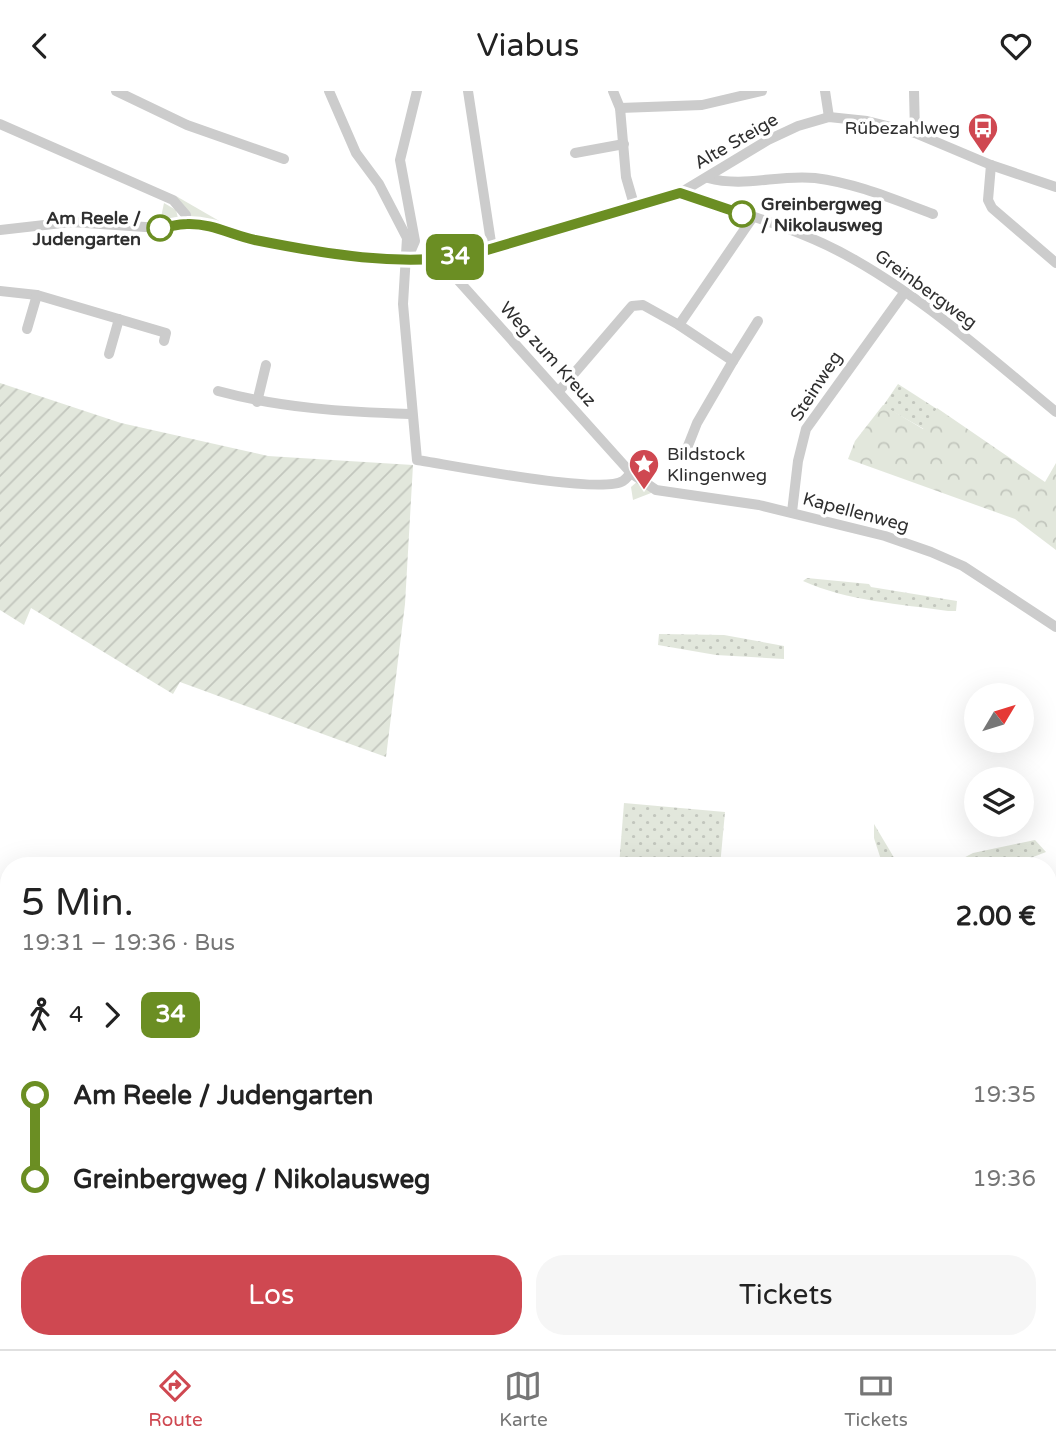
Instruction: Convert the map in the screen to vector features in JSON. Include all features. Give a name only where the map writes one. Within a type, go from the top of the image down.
[{"type":"street","points":[[116,91],[187,125],[284,159]]},
{"type":"street","points":[[329,91],[356,153],[379,184],[399,218],[407,238],[403,304],[410,414],[416,460],[566,483],[607,485],[622,482],[631,473]]},
{"type":"street","points":[[407,260],[415,241],[400,160],[417,91]]},
{"type":"street","points":[[468,91],[492,249]]},
{"type":"street","points":[[613,91],[621,108],[626,177],[635,208]]},
{"type":"street","points":[[621,108],[702,105],[762,91]]},
{"type":"street","points":[[825,91],[829,117]]},
{"type":"street","points":[[914,91],[915,133]]},
{"type":"street","name":"Alte Steige","points":[[0,230],[71,222],[160,228],[187,224],[210,227],[257,240],[380,260],[439,259],[492,249],[680,193],[768,140],[799,126],[829,117],[867,121],[915,133],[992,165],[1056,187]]},
{"type":"street","points":[[0,124],[173,200],[186,215],[187,224]]},
{"type":"street","points":[[575,153],[624,144]]},
{"type":"street","points":[[992,165],[988,200],[992,208],[1056,263]]},
{"type":"street","points":[[708,178],[744,183],[785,177],[814,178],[876,193],[933,214]]},
{"type":"street","name":"Greinbergweg","points":[[680,193],[753,217],[836,250],[904,292],[1056,412]]},
{"type":"street","points":[[679,325],[753,217]]},
{"type":"street","name":"Weg zum Kreuz","points":[[439,259],[631,473]]},
{"type":"street","points":[[0,291],[37,295],[166,333],[164,341]]},
{"type":"street","name":"Steinweg","points":[[792,512],[798,461],[806,429],[904,292]]},
{"type":"street","points":[[27,329],[37,295]]},
{"type":"street","points":[[559,391],[632,306],[643,305],[733,361]]},
{"type":"street","points":[[109,355],[119,319]]},
{"type":"street","points":[[684,456],[697,423],[758,321]]},
{"type":"street","points":[[257,402],[266,365]]},
{"type":"street","points":[[218,391],[257,402],[338,411],[410,414]]},
{"type":"street","name":"Kapellenweg","points":[[631,473],[656,490],[792,512],[931,552],[963,566],[1056,627]]},
{"type":"green space","points":[[176,196],[221,222],[200,222],[184,209]]},
{"type":"green space","points":[[164,203],[176,210],[178,218],[174,222],[160,222]]},
{"type":"green space","points":[[0,383],[121,423],[268,456],[413,465],[405,604],[386,757],[180,682],[173,694],[31,608],[24,625],[0,610]]},
{"type":"green space","points":[[898,384],[937,409],[924,429],[883,406]]},
{"type":"green space","points":[[883,405],[923,429],[937,408],[1045,482],[1056,463],[1056,550],[1015,519],[848,459],[855,441]]},
{"type":"green space","points":[[638,481],[651,488],[651,493],[633,500],[631,487]]},
{"type":"green space","points":[[807,578],[869,584],[871,587],[957,601],[956,611],[856,597],[803,581]]},
{"type":"green space","points":[[659,634],[724,635],[784,646],[784,659],[716,655],[658,645]]},
{"type":"green space","points":[[624,803],[725,812],[721,857],[620,857]]},
{"type":"green space","points":[[874,824],[894,857],[880,857],[874,838]]},
{"type":"green space","points":[[1035,840],[1046,852],[1033,857],[965,857]]},
{"type":"bus line","name":"34","points":[[160,228],[187,224],[210,227],[257,240],[380,260],[439,259],[470,255],[680,193],[742,214]]},
{"type":"place","name":"Rübezahlweg","points":[[983,155]]},
{"type":"place","name":"Greinbergweg / Nikolausweg","points":[[742,214]]},
{"type":"place","name":"Am Reele / Judengarten","points":[[160,228]]},
{"type":"place","name":"Bildstock Klingenweg","points":[[644,491]]}]
